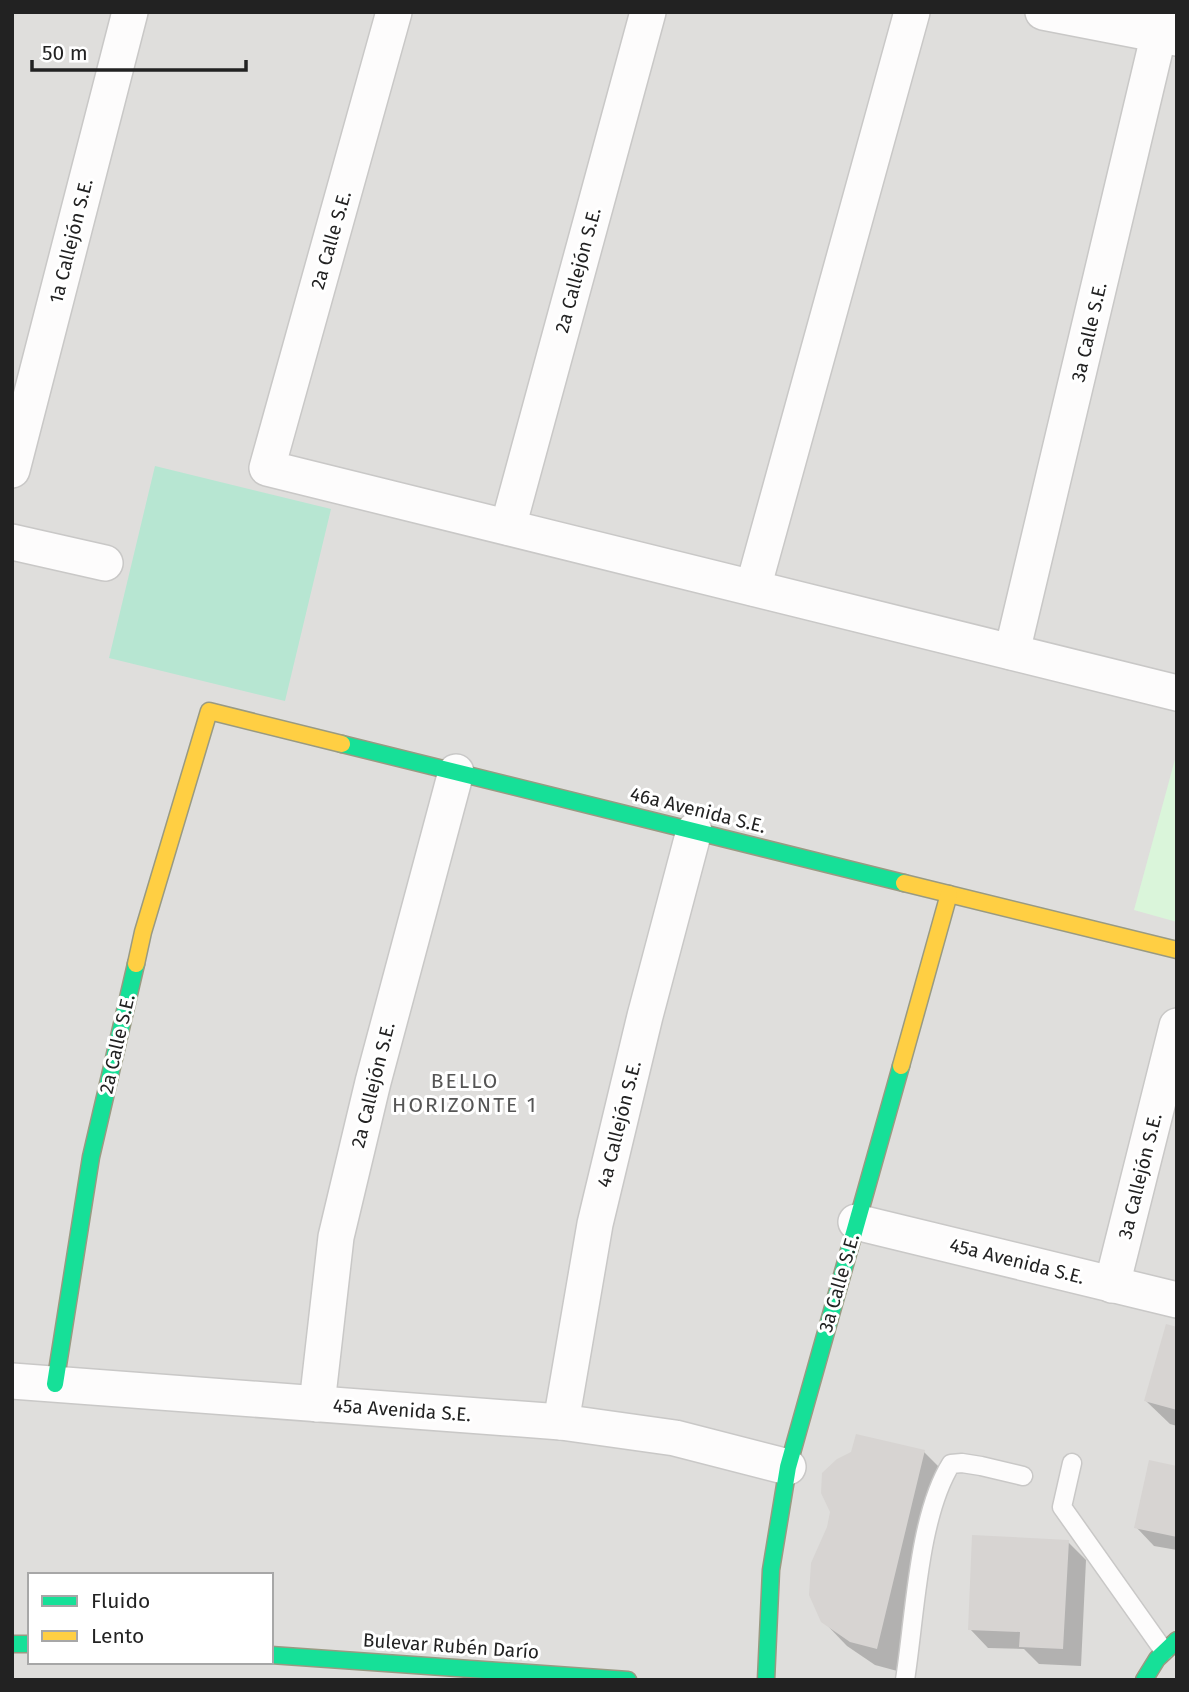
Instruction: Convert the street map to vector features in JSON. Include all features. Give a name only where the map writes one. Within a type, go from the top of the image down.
[{"type":"street","name":"1a Callejón S.E.","points":[[12,470],[130,12]]},
{"type":"street","name":"2a Calle S.E.","points":[[394,12],[267,468],[508,527]]},
{"type":"street","name":"2a Callejón S.E.","points":[[508,527],[648,12]]},
{"type":"street","points":[[753,588],[912,12]]},
{"type":"street","points":[[1043,12],[1167,29]]},
{"type":"street","name":"3a Calle S.E.","points":[[1013,652],[1167,29]]},
{"type":"street","points":[[508,527],[1177,693]]},
{"type":"street","points":[[12,542],[105,563]]},
{"type":"street","name":"2a Calle S.E.","points":[[55,1384],[94,1144],[143,932],[209,711]]},
{"type":"street","name":"46a Avenida S.E.","points":[[209,711],[1177,950]]},
{"type":"street","name":"2a Callejón S.E.","points":[[317,1404],[336,1237],[373,1082],[456,772]]},
{"type":"street","name":"4a Callejón S.E.","points":[[561,1422],[594,1224],[694,831]]},
{"type":"street","name":"3a Calle S.E.","points":[[766,1680],[771,1570],[788,1467],[949,894]]},
{"type":"street","name":"3a Callejón S.E.","points":[[1112,1285],[1177,1026]]},
{"type":"street","name":"45a Avenida S.E.","points":[[856,1222],[1177,1300]]},
{"type":"street","name":"45a Avenida S.E.","points":[[12,1381],[561,1422],[675,1438],[788,1467]]},
{"type":"street","points":[[1144,1680],[1170,1645]]},
{"type":"street","name":"Bulevar Rubén Darío","points":[[273,1655],[628,1680]]},
{"type":"lane","points":[[905,1680],[924,1544],[940,1482],[951,1465],[962,1463],[1024,1476]]},
{"type":"lane","points":[[1072,1463],[1062,1507],[1170,1645]]},
{"type":"shaded area","points":[[12,12],[1177,12],[1177,1680],[12,1680]]},
{"type":"green space","points":[[155,466],[331,509],[285,701],[109,658]]},
{"type":"green space","points":[[1177,752],[1177,922],[1134,910]]},
{"type":"building","points":[[1166,1324],[1177,1327],[1177,1410],[1144,1401]]},
{"type":"building","points":[[856,1434],[925,1450],[877,1649],[850,1642],[821,1622],[809,1595],[811,1563],[827,1527],[830,1512],[821,1493],[822,1473],[837,1459],[851,1452]]},
{"type":"building","points":[[1149,1460],[1177,1466],[1177,1537],[1134,1528]]},
{"type":"building","points":[[972,1535],[1069,1540],[1063,1649],[1019,1647],[1020,1632],[968,1630]]},
{"type":"traffic: fast","points":[[342,744],[904,883]]},
{"type":"traffic: fast","points":[[55,1384],[91,1157],[136,964]]},
{"type":"traffic: fast","points":[[766,1680],[771,1570],[788,1467],[901,1066]]},
{"type":"traffic: fast","points":[[1144,1680],[1157,1659],[1177,1640]]},
{"type":"traffic: fast","points":[[12,1644],[28,1644]]},
{"type":"traffic: fast","points":[[273,1655],[628,1680]]},
{"type":"traffic: slow","points":[[136,964],[143,932],[209,711],[342,744]]},
{"type":"traffic: slow","points":[[904,883],[1177,950]]},
{"type":"traffic: slow","points":[[901,1066],[949,894]]},
{"type":"district","name":"BELLO HORIZONTE 1","points":[[465,1093]]}]
